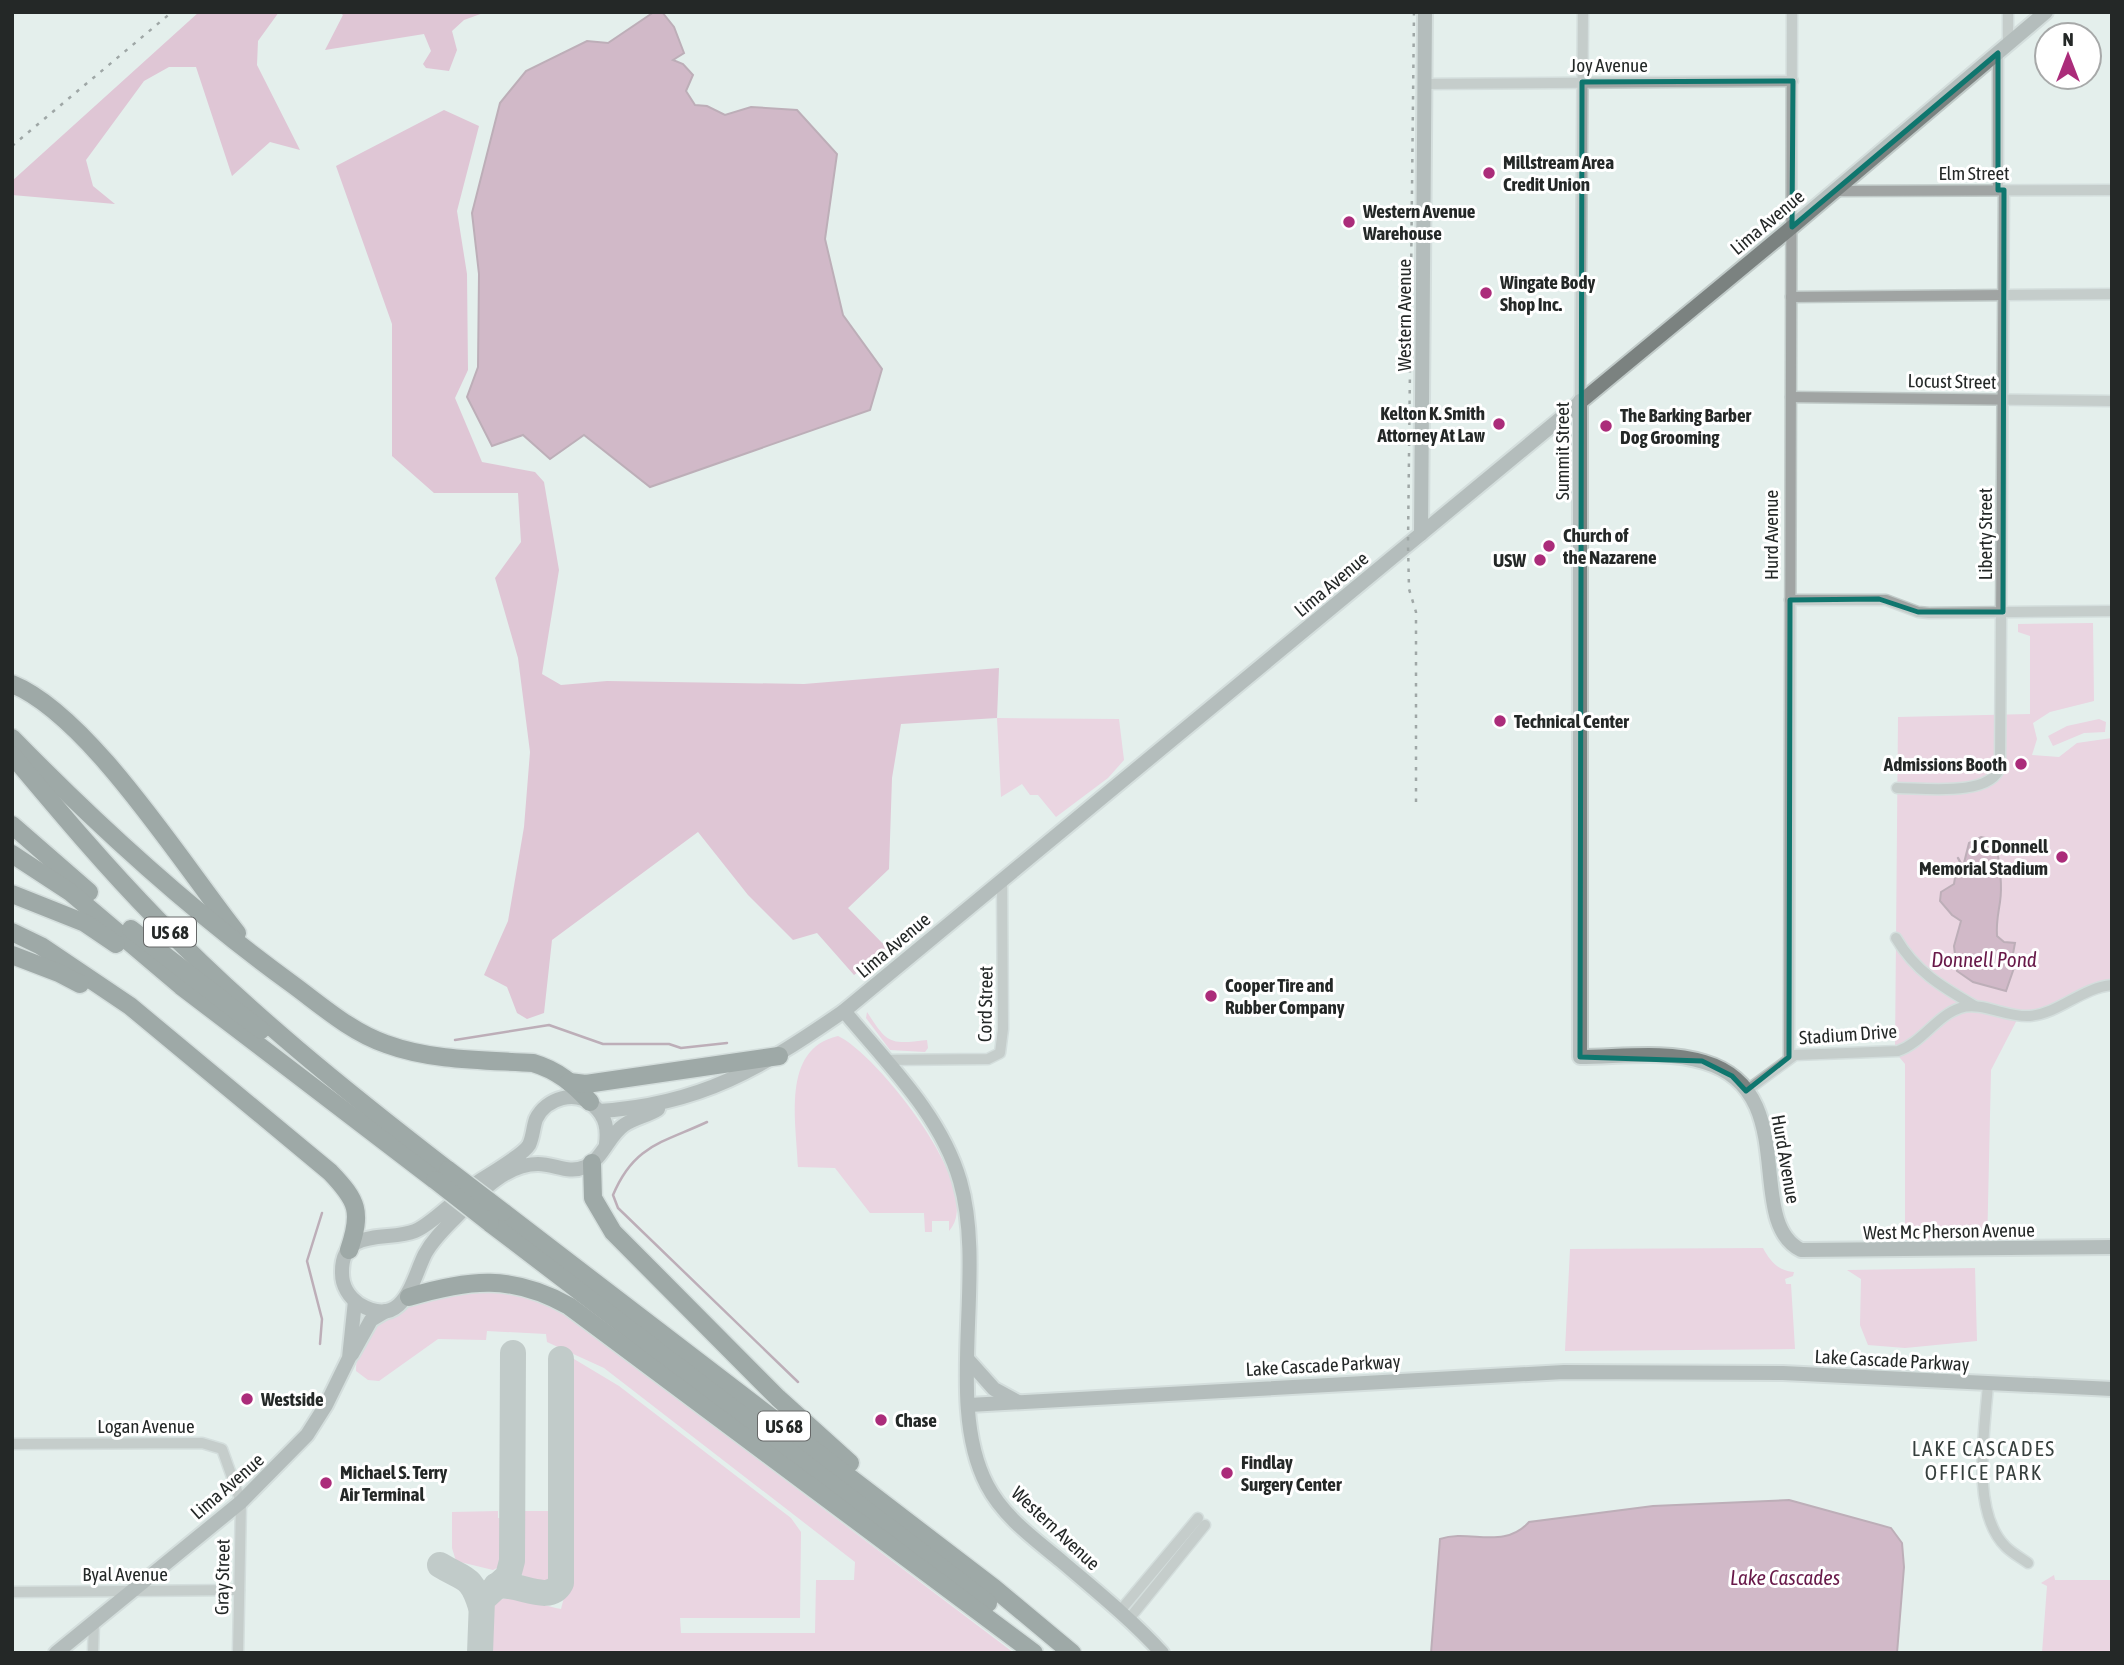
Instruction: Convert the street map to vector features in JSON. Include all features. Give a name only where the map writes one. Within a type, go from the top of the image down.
[{"type":"highway","points":[[12,684],[35,694],[103,759],[259,960]]},
{"type":"highway","points":[[12,738],[80,808],[259,960],[352,1028],[385,1044],[437,1056],[533,1063],[550,1068],[595,1107]]},
{"type":"highway","name":"US 68","points":[[12,755],[69,823],[158,920],[346,1092],[442,1175]]},
{"type":"highway","points":[[12,825],[143,939],[319,1075],[346,1092]]},
{"type":"highway","points":[[12,854],[70,892],[181,986]]},
{"type":"highway","name":"US 68","points":[[12,894],[85,923],[181,986],[442,1175],[943,1568],[1061,1650]]},
{"type":"highway","points":[[12,932],[41,946],[130,1006],[330,1172],[354,1199],[357,1219],[349,1251]]},
{"type":"highway","points":[[12,955],[59,973],[167,1037]]},
{"type":"highway","points":[[569,1082],[599,1082],[779,1056]]},
{"type":"highway","points":[[592,1163],[593,1198],[613,1232],[802,1420],[870,1480],[1048,1620],[1061,1650]]},
{"type":"highway","points":[[408,1297],[461,1283],[483,1281],[528,1288],[560,1301],[1034,1653]]},
{"type":"street","name":"Western Avenue","points":[[1421,534],[1425,12]]},
{"type":"street","name":"Summit Street","points":[[1580,1057],[1583,12]]},
{"type":"street","name":"Hurd Avenue","points":[[1789,1057],[1792,12]]},
{"type":"street","name":"Liberty Street","points":[[1897,788],[1978,786],[1998,774],[2002,752],[2004,295],[2001,190],[2003,49],[2008,12]]},
{"type":"street","name":"Lima Avenue","points":[[349,1251],[366,1237],[415,1231],[529,1146],[536,1119],[553,1101],[578,1098],[595,1107],[671,1101],[734,1080],[779,1056],[844,1011],[1836,191],[2046,12]]},
{"type":"street","name":"Joy Avenue","points":[[1425,84],[1793,81]]},
{"type":"street","name":"Elm Street","points":[[1836,191],[2112,190]]},
{"type":"street","points":[[1791,297],[2112,294]]},
{"type":"street","name":"Locust Street","points":[[1791,397],[2112,401]]},
{"type":"street","points":[[1790,600],[1879,599],[1918,612],[2112,611]]},
{"type":"street","name":"Cord Street","points":[[884,1060],[988,1059],[1000,1054],[1003,1030],[1002,880]]},
{"type":"street","points":[[1896,938],[1909,960],[1927,976],[1975,1006],[2010,1015],[2047,1012],[2085,991],[2112,985]]},
{"type":"street","name":"Stadium Drive","points":[[1746,1091],[1789,1057],[1800,1053],[1898,1051],[1912,1045],[1949,1013],[1962,1007],[1975,1006]]},
{"type":"street","points":[[844,1011],[934,1123],[960,1181],[970,1230],[969,1405]]},
{"type":"street","name":"Hurd Avenue","points":[[1580,1057],[1673,1058],[1702,1061],[1722,1069],[1746,1091],[1762,1121],[1778,1221],[1790,1243]]},
{"type":"street","points":[[349,1358],[371,1320],[408,1297],[426,1252],[438,1234],[495,1180],[517,1169],[539,1164],[570,1170],[592,1163],[624,1125],[671,1101]]},
{"type":"street","points":[[595,1107],[607,1133],[606,1144]]},
{"type":"street","name":"West Mc Pherson Avenue","points":[[1790,1243],[1801,1250],[1816,1252],[2112,1247]]},
{"type":"street","points":[[349,1251],[342,1271],[347,1293],[355,1301],[377,1310],[388,1309]]},
{"type":"street","name":"Lima Avenue","points":[[56,1653],[241,1502],[307,1435],[327,1405],[349,1358],[355,1301]]},
{"type":"street","points":[[969,1361],[994,1389],[1020,1402]]},
{"type":"street","name":"Lake Cascade Parkway","points":[[969,1405],[1564,1372],[1758,1373],[2112,1390]]},
{"type":"street","points":[[1988,1384],[1983,1483],[1987,1511],[2006,1548],[2028,1563]]},
{"type":"street","name":"Western Avenue","points":[[969,1405],[978,1463],[994,1497],[1024,1530],[1124,1615],[1162,1653]]},
{"type":"street","name":"Logan Avenue","points":[[12,1444],[217,1445],[225,1455],[241,1502]]},
{"type":"street","name":"Gray Street","points":[[239,1653],[241,1502]]},
{"type":"street","points":[[1124,1615],[1202,1522]]},
{"type":"street","name":"Byal Avenue","points":[[12,1592],[239,1590]]},
{"type":"street","points":[[93,1653],[94,1622]]},
{"type":"highlighted area","points":[[1998,53],[1998,190],[2004,190],[2003,612],[1918,612],[1879,599],[1790,600],[1789,1057],[1746,1091],[1732,1076],[1702,1061],[1580,1057],[1582,82],[1793,81],[1792,227]]},
{"type":"shaded area","points":[[199,12],[279,12],[258,41],[257,65],[300,150],[270,142],[232,176],[196,67],[169,67],[144,81],[86,160],[93,186],[115,204],[12,195],[12,181]]},
{"type":"shaded area","points":[[339,12],[486,12],[464,20],[452,31],[457,50],[449,71],[426,68],[423,64],[431,51],[424,34],[325,50],[343,15]]},
{"type":"shaded area","points":[[444,110],[479,126],[457,211],[467,274],[468,370],[455,398],[482,462],[535,472],[544,482],[559,570],[542,674],[561,685],[607,681],[804,684],[999,668],[997,718],[901,724],[892,778],[889,869],[848,908],[889,950],[854,975],[817,933],[793,940],[748,895],[698,832],[552,940],[544,1013],[527,1019],[517,1013],[507,987],[484,975],[508,921],[524,827],[530,752],[518,658],[495,578],[521,542],[518,493],[434,493],[392,456],[392,324],[336,166]]},
{"type":"shaded area","points":[[2093,623],[2094,701],[2050,712],[2033,723],[2037,739],[2032,755],[2059,757],[2077,743],[2112,738],[2112,985],[2047,1012],[2019,1016],[1991,1070],[1987,1249],[1905,1251],[1905,1064],[1895,1052],[1898,717],[2030,714],[2030,636],[2018,632],[2018,624]]},
{"type":"shaded area","points":[[997,718],[1119,719],[1124,760],[1108,778],[1056,817],[1038,795],[1030,795],[1022,784],[1001,797]]},
{"type":"shaded area","points":[[2099,719],[2106,722],[2105,732],[2084,733],[2053,746],[2048,736],[2067,726]]},
{"type":"shaded area","points":[[867,1012],[879,1030],[890,1040],[927,1040],[928,1048],[925,1052],[890,1050],[866,1018]]},
{"type":"shaded area","points":[[838,1036],[877,1068],[900,1095],[941,1157],[953,1186],[957,1212],[949,1231],[949,1221],[932,1221],[932,1232],[925,1232],[924,1213],[870,1213],[835,1168],[798,1167],[795,1110],[800,1072],[807,1056],[820,1044]]},
{"type":"shaded area","points":[[1763,1248],[1775,1265],[1794,1272],[1793,1276],[1785,1279],[1786,1284],[1791,1284],[1795,1349],[1565,1351],[1570,1249]]},
{"type":"shaded area","points":[[1975,1268],[1977,1341],[1905,1348],[1868,1345],[1860,1325],[1861,1279],[1847,1270]]},
{"type":"shaded area","points":[[468,1291],[514,1292],[555,1306],[1014,1653],[491,1653],[491,1605],[498,1600],[515,1598],[561,1609],[568,1582],[570,1365],[574,1359],[619,1386],[791,1518],[801,1532],[800,1618],[680,1618],[681,1633],[815,1633],[816,1580],[854,1580],[855,1562],[604,1368],[547,1342],[546,1334],[487,1331],[486,1340],[438,1339],[379,1381],[368,1380],[356,1371],[360,1352],[368,1336],[380,1323],[413,1305]]},
{"type":"shaded area","points":[[498,1511],[498,1518],[505,1518],[503,1565],[493,1570],[456,1561],[452,1548],[452,1512]]},
{"type":"shaded area","points":[[518,1511],[555,1511],[555,1580],[552,1584],[525,1578],[518,1570]]},
{"type":"shaded area","points":[[2054,1575],[2055,1580],[2112,1580],[2112,1653],[2042,1653],[2047,1586],[2041,1583]]},
{"type":"water","points":[[654,12],[662,12],[674,27],[684,53],[673,60],[683,64],[693,75],[686,91],[695,105],[707,106],[725,115],[751,107],[797,110],[837,154],[825,239],[843,315],[882,369],[870,410],[650,487],[584,435],[550,459],[523,435],[492,446],[467,397],[478,367],[479,274],[472,213],[500,103],[526,71],[587,41],[608,43]]},
{"type":"water","name":"Donnell Pond","points":[[1981,837],[1995,840],[1998,855],[2001,887],[1997,936],[2004,942],[2015,943],[2012,959],[2016,962],[2006,991],[1973,982],[1957,971],[1954,946],[1961,921],[1940,901],[1941,892],[1954,884],[1955,878],[1961,875],[1969,843]]},
{"type":"water","name":"Lake Cascades","points":[[1789,1500],[1891,1528],[1902,1543],[1904,1567],[1897,1653],[1431,1653],[1440,1539],[1463,1536],[1498,1537],[1509,1535],[1529,1522],[1653,1506]]},
{"type":"waterway","points":[[1958,858],[1963,867]]},
{"type":"waterway","points":[[455,1040],[549,1025],[603,1044],[669,1044],[681,1048],[727,1043]]},
{"type":"waterway","points":[[707,1122],[663,1141],[640,1155],[621,1178],[613,1195],[618,1208],[798,1382]]},
{"type":"waterway","points":[[320,1344],[322,1319],[307,1261],[322,1213]]},
{"type":"taxiway","points":[[480,1653],[482,1600],[508,1576],[512,1561],[513,1353]]},
{"type":"taxiway","points":[[496,1586],[504,1585],[541,1593],[556,1590],[561,1583],[561,1359]]},
{"type":"taxiway","points":[[440,1565],[470,1583],[481,1607]]},
{"type":"railway","points":[[12,146],[172,12]]},
{"type":"railway","points":[[1414,12],[1408,544],[1409,589],[1416,612],[1416,803]]},
{"type":"place","name":"Millstream Area Credit Union","points":[[1489,173]]},
{"type":"place","name":"Western Avenue Warehouse","points":[[1349,222]]},
{"type":"place","name":"Wingate Body Shop Inc.","points":[[1486,293]]},
{"type":"place","name":"Kelton K. Smith Attorney At Law","points":[[1499,424]]},
{"type":"place","name":"The Barking Barber Dog Grooming","points":[[1606,426]]},
{"type":"place","name":"Church of the Nazarene","points":[[1549,546]]},
{"type":"place","name":"USW","points":[[1540,560]]},
{"type":"place","name":"Technical Center","points":[[1500,721]]},
{"type":"place","name":"Admissions Booth","points":[[2021,764]]},
{"type":"place","name":"J C Donnell Memorial Stadium","points":[[2062,857]]},
{"type":"place","name":"Cooper Tire and Rubber Company","points":[[1211,996]]},
{"type":"place","name":"Westside","points":[[247,1399]]},
{"type":"place","name":"Chase","points":[[881,1420]]},
{"type":"place","name":"Findlay Surgery Center","points":[[1227,1473]]},
{"type":"place","name":"Michael S. Terry Air Terminal","points":[[326,1483]]},
{"type":"district","name":"LAKE CASCADES OFFICE PARK","points":[[1984,1460]]}]
